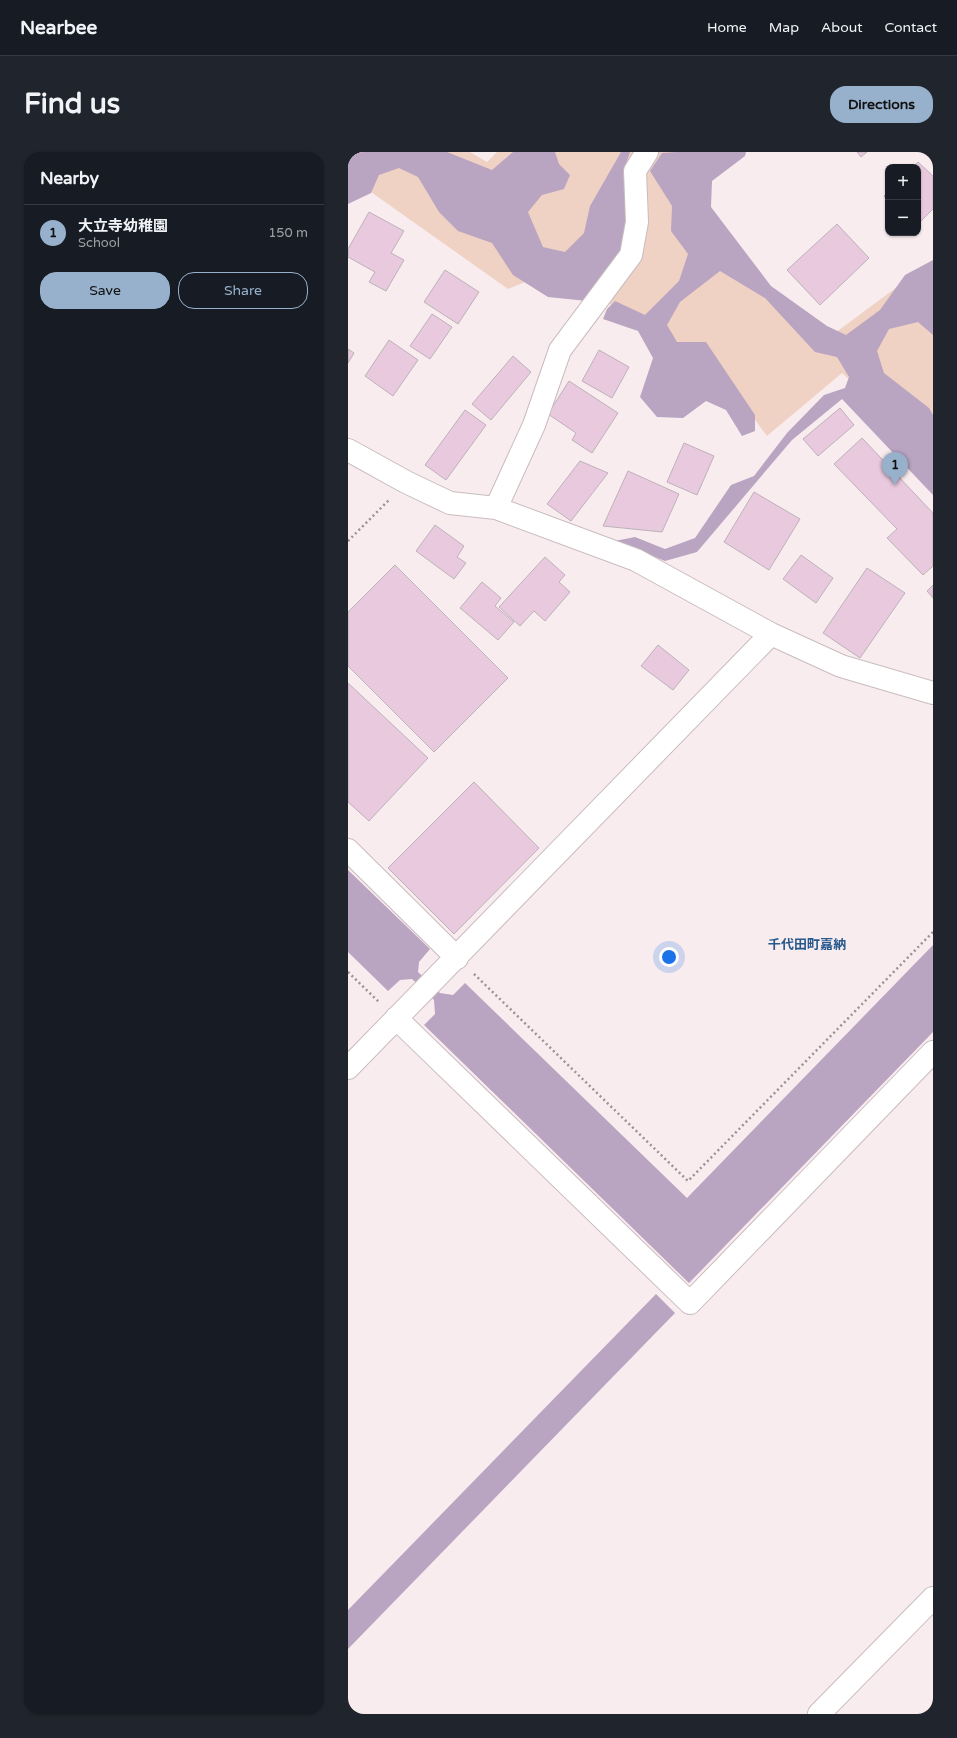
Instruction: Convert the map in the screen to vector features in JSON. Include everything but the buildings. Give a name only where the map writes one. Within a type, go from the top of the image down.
[{"type":"street","points":[[496,508],[534,425],[560,350],[631,255],[637,222],[635,171],[647,152]]},
{"type":"street","points":[[348,450],[406,482],[450,503],[496,508],[636,560],[771,634],[841,666],[933,693]]},
{"type":"street","points":[[348,1068],[457,958],[771,634]]},
{"type":"street","points":[[348,850],[457,958]]},
{"type":"street","points":[[396,1018],[690,1303],[933,1052]]},
{"type":"street","points":[[819,1714],[933,1598]]},
{"type":"path","points":[[348,541],[406,482]]},
{"type":"path","points":[[457,958],[688,1181],[933,932]]},
{"type":"path","points":[[348,972],[396,1018]]},
{"type":"shaded area","points":[[348,152],[470,152],[487,162],[497,152],[740,152],[679,198],[816,347],[932,261],[933,453],[842,373],[767,436],[703,349],[667,356],[567,265],[508,289],[361,185]]},
{"type":"shaded area","points":[[348,152],[447,152],[492,170],[513,152],[555,152],[559,164],[570,175],[564,189],[542,195],[528,212],[543,247],[565,252],[584,233],[590,206],[621,152],[630,152],[623,173],[630,218],[624,245],[594,294],[587,301],[548,297],[513,275],[492,243],[458,231],[439,212],[418,177],[399,168],[379,175],[371,193],[348,204]]},
{"type":"shaded area","points":[[746,152],[745,156],[712,181],[711,207],[771,286],[827,326],[846,335],[880,310],[905,275],[933,260],[933,335],[918,322],[889,329],[877,351],[884,373],[929,408],[933,415],[933,495],[842,399],[792,440],[697,552],[665,561],[615,541],[635,537],[665,549],[695,538],[731,485],[754,476],[787,433],[824,395],[845,388],[849,377],[837,357],[815,352],[765,298],[720,271],[680,302],[667,325],[677,342],[706,342],[755,415],[755,431],[742,436],[726,410],[706,401],[683,418],[657,417],[640,397],[653,358],[638,331],[603,319],[607,309],[615,301],[645,315],[679,281],[688,254],[671,231],[672,206],[650,171],[662,153]]},
{"type":"shaded area","points":[[348,870],[430,949],[419,962],[418,972],[440,993],[453,995],[465,983],[687,1198],[933,945],[933,1032],[689,1283],[424,1025],[435,1014],[434,1000],[412,979],[400,980],[388,991],[348,952]]},
{"type":"shaded area","points":[[656,1294],[675,1313],[348,1649],[348,1610]]},
{"type":"place","name":"大立寺幼稚園","points":[[895,485]]},
{"type":"district","name":"千代田町嘉納","points":[[807,945]]}]
